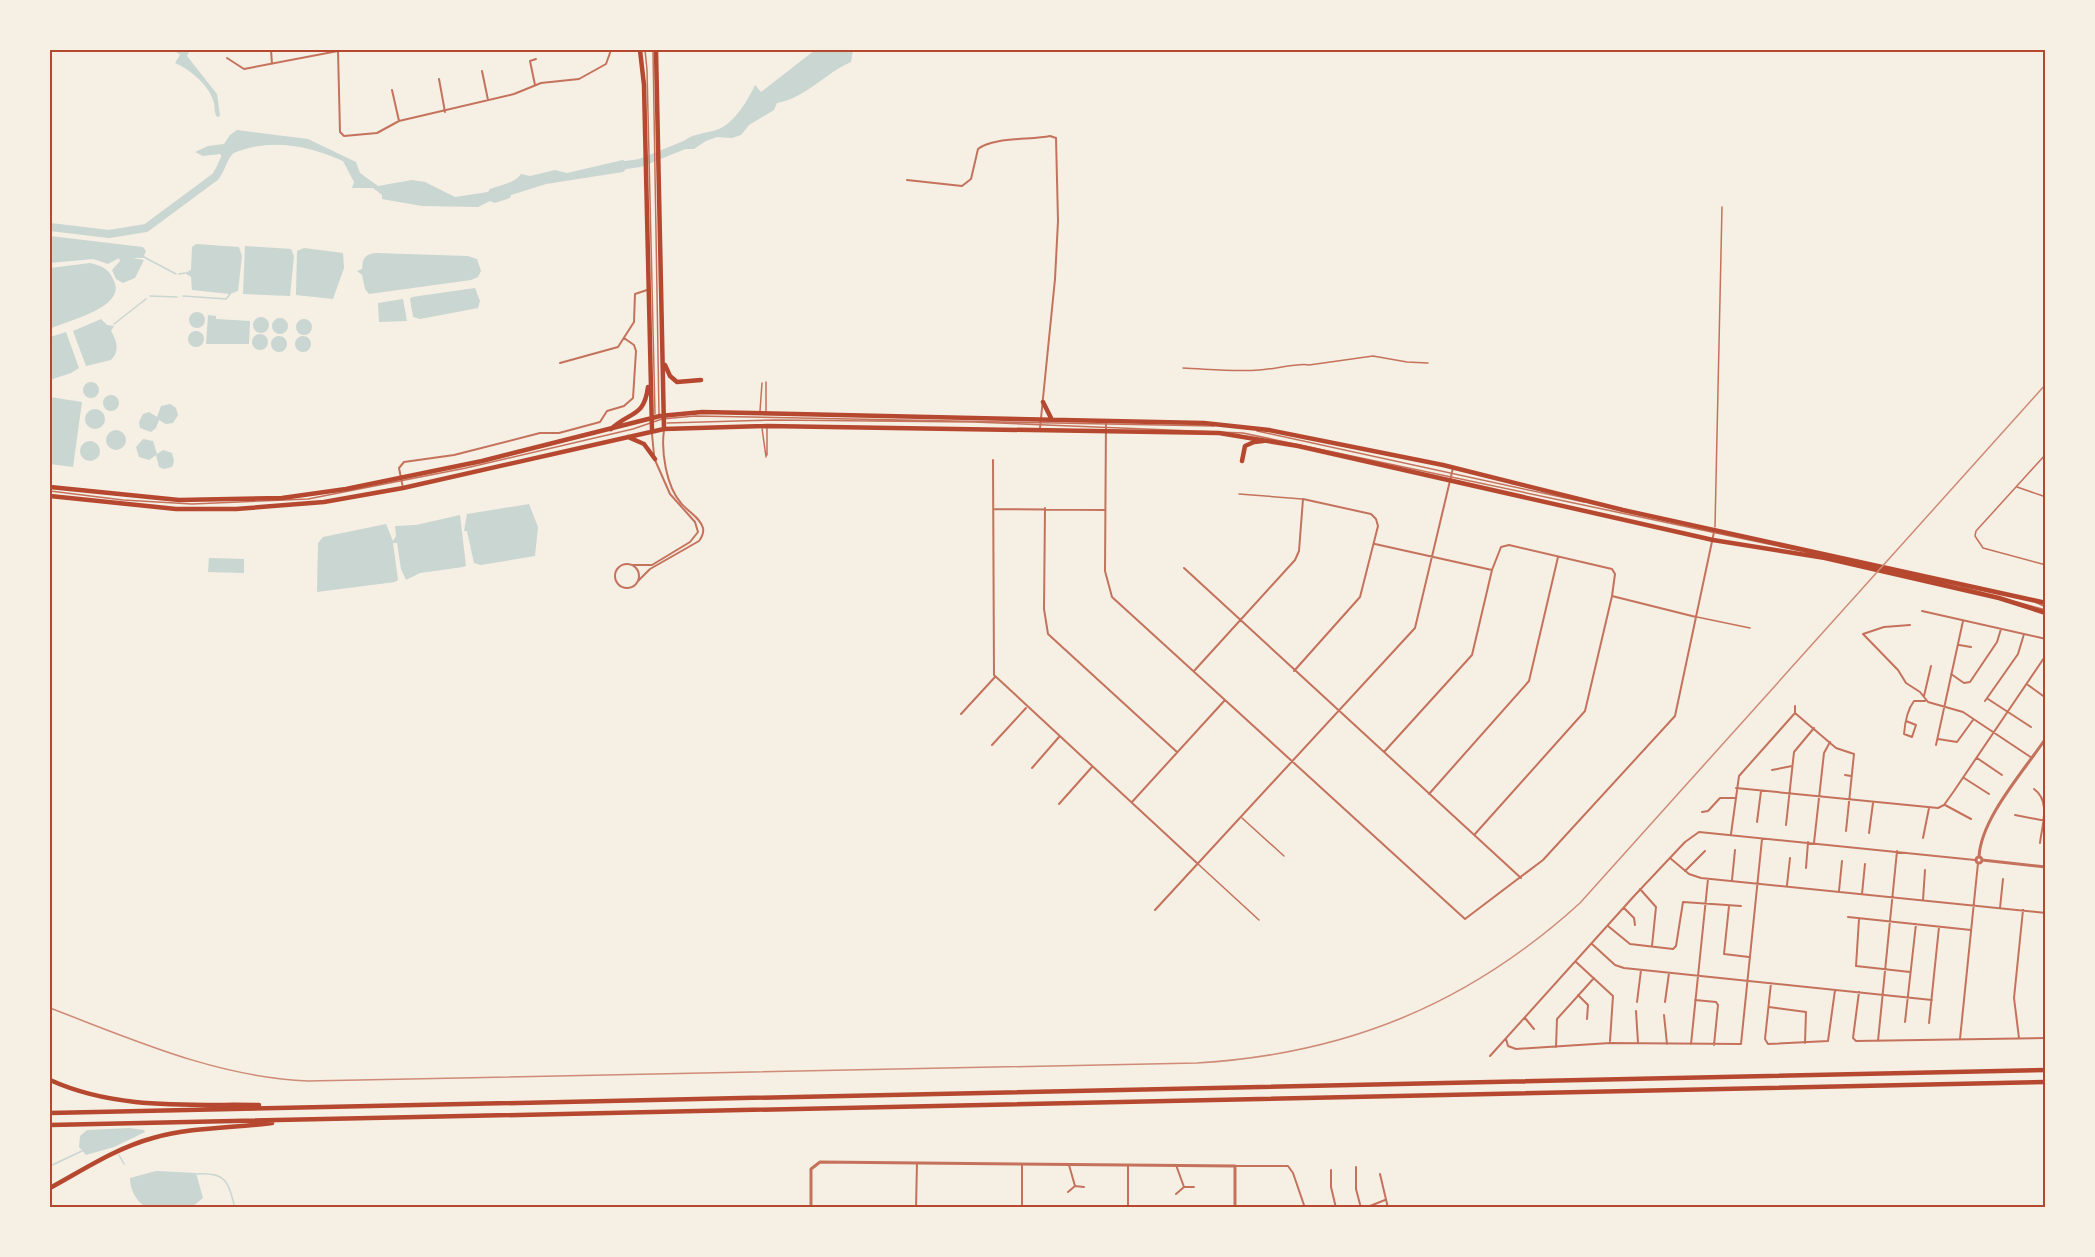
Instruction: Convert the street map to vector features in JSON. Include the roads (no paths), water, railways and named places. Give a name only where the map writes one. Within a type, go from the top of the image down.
[{"type":"main road","points":[[640,50],[644,73],[664,363],[659,419],[652,431]]},
{"type":"main road","points":[[654,50],[653,201],[649,290],[650,375],[659,419],[664,429]]},
{"type":"main road","points":[[664,363],[670,376],[676,381],[686,383],[701,380]]},
{"type":"main road","points":[[610,430],[642,408],[650,375]]},
{"type":"main road","points":[[1043,402],[1051,418]]},
{"type":"main road","points":[[50,489],[147,498],[234,500],[323,493],[401,479],[659,419],[702,412],[764,419],[1040,431],[1204,423],[1260,429],[1453,470],[1714,534],[2031,600],[2046,608]]},
{"type":"main road","points":[[50,496],[121,505],[236,509],[324,502],[403,488],[664,429],[764,419],[836,416],[1040,422],[1051,418],[1106,426],[1197,432],[1278,442],[1864,564],[2046,608]]},
{"type":"main road","points":[[625,436],[642,442],[655,459]]},
{"type":"main road","points":[[1242,461],[1243,449],[1249,443],[1278,442]]},
{"type":"main road","points":[[50,1113],[2046,1070]]},
{"type":"main road","points":[[50,1080],[90,1096],[118,1102],[358,1106]]},
{"type":"main road","points":[[50,1125],[2046,1082]]},
{"type":"main road","points":[[50,1188],[120,1150],[153,1138],[183,1131],[302,1119]]},
{"type":"street","points":[[271,50],[272,64]]},
{"type":"street","points":[[337,50],[340,132],[344,136],[377,133],[399,121],[514,94],[534,85],[579,79],[606,64],[611,50]]},
{"type":"street","points":[[227,58],[241,68],[344,50]]},
{"type":"street","points":[[534,85],[530,61],[536,59]]},
{"type":"street","points":[[483,71],[488,100]]},
{"type":"street","points":[[439,79],[445,112]]},
{"type":"street","points":[[392,90],[399,121]]},
{"type":"street","points":[[907,180],[962,186],[971,179],[978,151],[982,146],[997,141],[1050,136],[1056,138],[1058,221],[1055,279],[1040,431]]},
{"type":"street","points":[[560,363],[615,349],[635,321],[634,294],[640,290],[649,290]]},
{"type":"street","points":[[403,488],[399,467],[404,462],[454,455],[540,433],[569,430],[600,422],[608,410],[627,405],[634,395],[636,347],[624,338]]},
{"type":"street","points":[[1106,426],[1105,571],[1112,597],[1466,919],[1521,878],[1554,849],[1675,716],[1714,534]]},
{"type":"street","points":[[664,429],[664,458],[677,498],[698,519],[703,530],[699,541],[650,569],[627,588],[615,580],[618,567],[625,564],[652,565],[690,542],[698,530]]},
{"type":"street","points":[[652,431],[655,459],[670,494],[692,518],[698,530]]},
{"type":"street","points":[[993,460],[992,667],[995,678],[1198,864]]},
{"type":"street","points":[[1155,910],[1417,626],[1453,470]]},
{"type":"street","points":[[1194,671],[1295,560],[1299,550],[1303,499],[1373,515],[1378,526],[1376,544],[1363,591],[1358,600],[1294,670]]},
{"type":"street","points":[[1045,508],[1044,609],[1048,634],[1177,752]]},
{"type":"street","points":[[993,509],[1105,510]]},
{"type":"street","points":[[698,530],[703,530]]},
{"type":"street","points":[[1376,544],[1492,570]]},
{"type":"street","points":[[1384,752],[1472,655],[1498,549],[1506,544],[1612,569],[1615,574],[1612,596],[1585,711],[1475,834]]},
{"type":"street","points":[[1429,794],[1529,681],[1558,557]]},
{"type":"street","points":[[633,565],[639,572],[638,581]]},
{"type":"street","points":[[1184,568],[1521,878]]},
{"type":"street","points":[[1612,596],[1696,617]]},
{"type":"street","points":[[1922,611],[2046,639]]},
{"type":"street","points":[[1936,745],[1963,621]]},
{"type":"street","points":[[1910,625],[1884,627],[1863,633],[1900,673],[1905,682],[1928,701]]},
{"type":"street","points":[[1951,674],[1964,683],[1970,682],[1997,642],[2001,629]]},
{"type":"street","points":[[2024,634],[2018,654],[1986,700],[2031,727]]},
{"type":"street","points":[[1958,644],[1971,647]]},
{"type":"street","points":[[1944,805],[2007,712],[2044,663],[2046,655]]},
{"type":"street","points":[[1924,696],[1931,666]]},
{"type":"street","points":[[961,714],[995,678]]},
{"type":"street","points":[[2028,685],[2046,698]]},
{"type":"street","points":[[1132,802],[1225,700]]},
{"type":"street","points":[[1906,721],[1916,725],[1912,737],[1904,734],[1906,721],[1913,701],[1928,701],[1946,706],[1973,720],[2032,758]]},
{"type":"street","points":[[1731,834],[1736,788],[1741,774],[1795,712],[1795,706]]},
{"type":"street","points":[[992,745],[1026,708]]},
{"type":"street","points":[[1795,712],[1830,742],[1854,754],[1846,831]]},
{"type":"street","points":[[1938,739],[1957,742],[1973,720]]},
{"type":"street","points":[[1786,825],[1795,749],[1814,728]]},
{"type":"street","points":[[1032,768],[1059,737]]},
{"type":"street","points":[[1960,1040],[1982,839],[1990,820],[2046,738]]},
{"type":"street","points":[[1814,843],[1824,753],[1830,742]]},
{"type":"street","points":[[1977,758],[2002,775]]},
{"type":"street","points":[[1772,770],[1792,766]]},
{"type":"street","points":[[1059,804],[1092,767]]},
{"type":"street","points":[[1845,775],[1851,776]]},
{"type":"street","points":[[1963,778],[1989,794]]},
{"type":"street","points":[[1736,788],[1929,808],[1944,805],[1971,819]]},
{"type":"street","points":[[2034,789],[2044,798],[2044,821],[2040,843]]},
{"type":"street","points":[[1757,822],[1761,791]]},
{"type":"street","points":[[1702,812],[1708,811],[1720,798],[1735,798]]},
{"type":"street","points":[[1869,833],[1873,802]]},
{"type":"street","points":[[1923,838],[1929,808]]},
{"type":"street","points":[[2015,815],[2044,821]]},
{"type":"street","points":[[1490,1056],[1640,889],[1699,832],[2046,867]]},
{"type":"street","points":[[1506,1039],[1512,1049],[1610,1043],[1741,1044],[1762,837]]},
{"type":"street","points":[[1806,868],[1808,842]]},
{"type":"street","points":[[1732,880],[1735,850]]},
{"type":"street","points":[[1685,871],[1705,851]]},
{"type":"street","points":[[1878,1041],[1897,851]]},
{"type":"street","points":[[1670,858],[1695,877],[1708,879],[2046,913]]},
{"type":"street","points":[[1787,886],[1790,858]]},
{"type":"street","points":[[1839,892],[1842,861]]},
{"type":"street","points":[[1862,894],[1865,864]]},
{"type":"street","points":[[1923,901],[1925,870]]},
{"type":"street","points":[[1690,1044],[1708,879]]},
{"type":"street","points":[[2000,908],[2003,879]]},
{"type":"street","points":[[1640,889],[1656,907],[1652,947]]},
{"type":"street","points":[[1608,926],[1629,944],[1675,948],[1682,903],[1740,906]]},
{"type":"street","points":[[1724,954],[1729,905]]},
{"type":"street","points":[[1624,908],[1634,918],[1635,925]]},
{"type":"street","points":[[2019,1038],[2014,998],[2023,910]]},
{"type":"street","points":[[1848,917],[1971,930]]},
{"type":"street","points":[[1856,966],[1859,918]]},
{"type":"street","points":[[1905,1022],[1916,924]]},
{"type":"street","points":[[1929,1023],[1939,927]]},
{"type":"street","points":[[1857,943],[1863,944]]},
{"type":"street","points":[[1592,944],[1618,967],[1932,1000]]},
{"type":"street","points":[[1719,957],[1724,954],[1749,957]]},
{"type":"street","points":[[1576,962],[1613,996],[1610,1043]]},
{"type":"street","points":[[1851,969],[1856,966],[1910,972]]},
{"type":"street","points":[[1637,1002],[1641,970]]},
{"type":"street","points":[[1665,1002],[1669,973]]},
{"type":"street","points":[[1556,1047],[1557,1019],[1594,978]]},
{"type":"street","points":[[1771,983],[1767,1043],[1805,1044],[1825,1043],[1830,1040],[1835,990]]},
{"type":"street","points":[[1859,992],[1853,1038],[1857,1041],[2046,1038]]},
{"type":"street","points":[[1578,995],[1588,1004],[1587,1019]]},
{"type":"street","points":[[1695,1000],[1718,1005],[1714,1045]]},
{"type":"street","points":[[1769,1007],[1806,1012],[1805,1044]]},
{"type":"street","points":[[1636,1011],[1638,1043]]},
{"type":"street","points":[[1664,1015],[1667,1044]]},
{"type":"street","points":[[1525,1018],[1534,1029]]},
{"type":"street","points":[[916,1208],[917,1163]]},
{"type":"street","points":[[811,1208],[811,1169],[814,1164],[917,1163],[1285,1166],[1291,1169],[1305,1208]]},
{"type":"street","points":[[1022,1164],[1022,1208]]},
{"type":"street","points":[[1069,1164],[1075,1186]]},
{"type":"street","points":[[1128,1165],[1128,1208]]},
{"type":"street","points":[[1176,1165],[1184,1187]]},
{"type":"street","points":[[1235,1166],[1235,1208]]},
{"type":"street","points":[[1356,1167],[1356,1189],[1363,1208],[1385,1200]]},
{"type":"street","points":[[1331,1170],[1331,1187],[1336,1208]]},
{"type":"street","points":[[1380,1174],[1388,1208]]},
{"type":"street","points":[[1068,1192],[1075,1186],[1084,1187]]},
{"type":"street","points":[[1176,1194],[1184,1187],[1194,1187]]},
{"type":"lane","points":[[645,50],[647,125]]},
{"type":"lane","points":[[653,201],[659,419]]},
{"type":"lane","points":[[1714,534],[1722,207]]},
{"type":"lane","points":[[1183,368],[1264,370],[1288,368],[1300,363],[1309,365],[1371,356],[1428,363]]},
{"type":"lane","points":[[762,383],[766,457],[764,419],[766,382]]},
{"type":"lane","points":[[401,479],[476,466],[659,419],[1040,422],[1198,430],[1261,436],[1450,479]]},
{"type":"lane","points":[[2046,454],[1977,531],[1976,538],[1983,548],[2046,565]]},
{"type":"lane","points":[[2016,486],[2046,497]]},
{"type":"lane","points":[[1239,494],[1303,499]]},
{"type":"lane","points":[[1696,617],[1750,628]]},
{"type":"lane","points":[[1241,817],[1284,856]]},
{"type":"lane","points":[[1198,864],[1259,920]]},
{"type":"waterway","points":[[619,166],[640,163],[687,144]]},
{"type":"waterway","points":[[50,227],[109,234],[146,228],[215,177],[230,151]]},
{"type":"waterway","points":[[142,256],[176,274]]},
{"type":"waterway","points":[[179,274],[185,273]]},
{"type":"waterway","points":[[183,296],[226,299],[230,294]]},
{"type":"waterway","points":[[150,296],[177,297]]},
{"type":"waterway","points":[[114,324],[146,299]]},
{"type":"waterway","points":[[50,1166],[82,1151]]},
{"type":"waterway","points":[[119,1155],[124,1164]]},
{"type":"waterway","points":[[197,1174],[214,1175],[224,1180],[228,1185],[235,1208]]},
{"type":"railway","points":[[50,1008],[144,1044],[208,1065],[274,1078],[308,1081],[1197,1063],[1252,1058],[1355,1035],[1450,996],[1538,939],[1580,903],[2046,384]]}]
